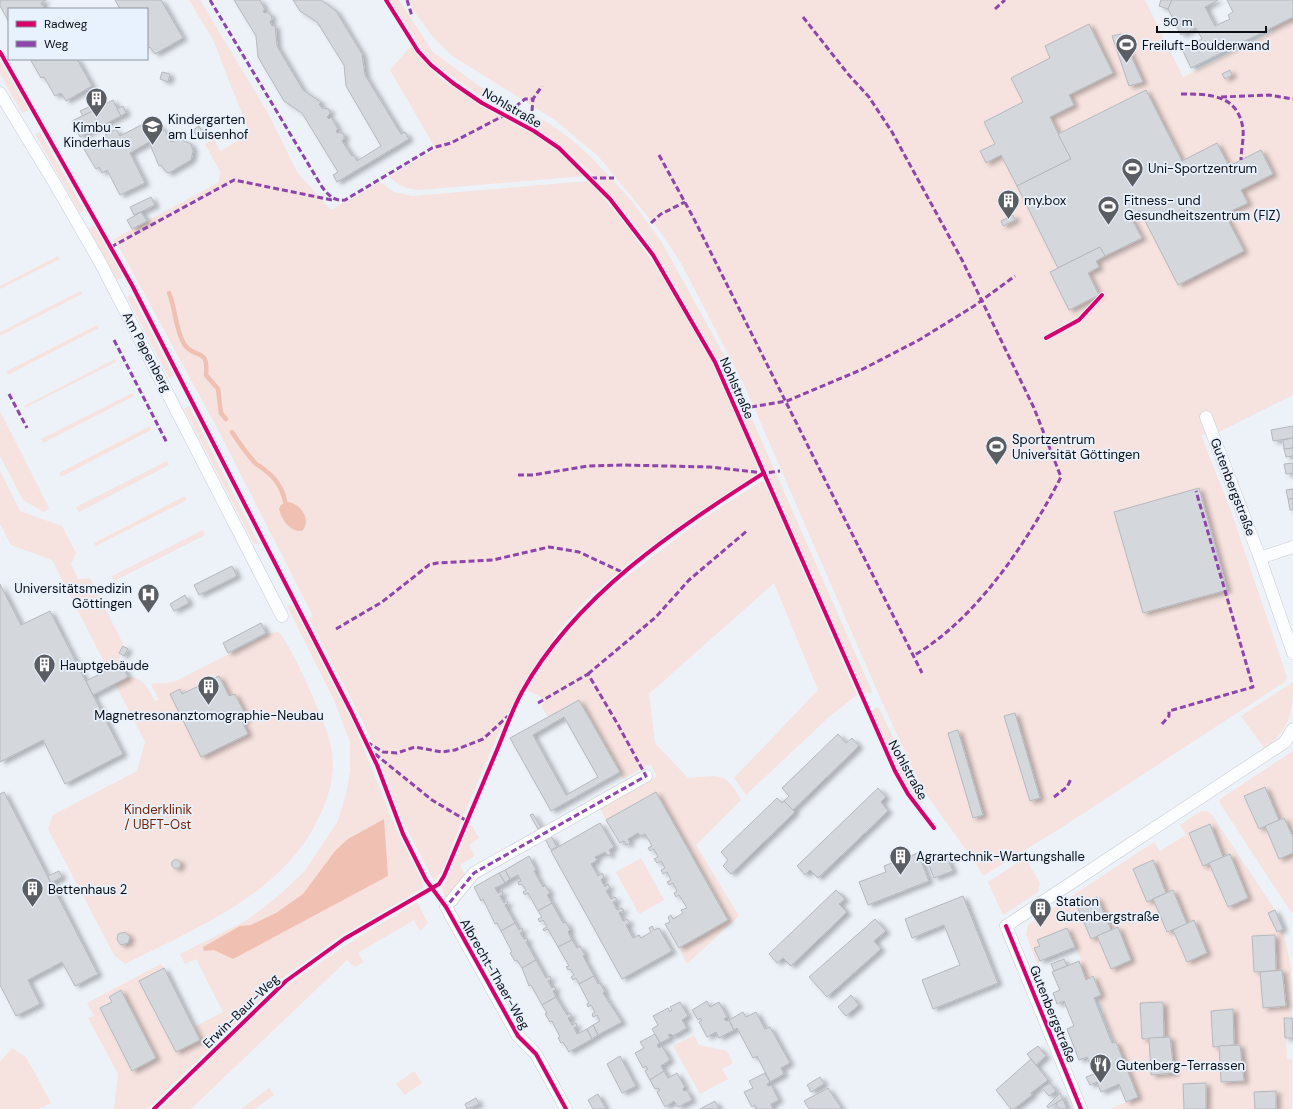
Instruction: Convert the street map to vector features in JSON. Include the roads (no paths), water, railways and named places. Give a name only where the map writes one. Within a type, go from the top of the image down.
[{"type":"street","name":"Am Papenberg","points":[[0,93],[55,184],[103,268],[282,616]]},
{"type":"street","name":"Gutenbergstraße","points":[[1206,417],[1260,558],[1293,653]]},
{"type":"street","points":[[1260,558],[1293,547]]},
{"type":"street","name":"Gutenbergstraße","points":[[1081,1109],[1006,926],[1285,742],[1293,729]]},
{"type":"street","name":"Albrecht-Thaer-Weg","points":[[566,1109],[536,1054],[518,1036],[446,908],[474,874],[646,776]]},
{"type":"waterway","points":[[169,293],[181,338],[188,349],[200,355],[205,360],[206,375],[218,389],[221,413],[226,419]]},
{"type":"waterway","points":[[232,432],[256,464],[264,469],[277,483],[284,498],[286,508]]},
{"type":"place","name":"Freiluft-Boulderwand","points":[[1127,64]]},
{"type":"place","name":"Kimbu - Kinderhaus","points":[[97,118]]},
{"type":"place","name":"Kindergarten am Luisenhof","points":[[152,146]]},
{"type":"place","name":"Uni-Sportzentrum","points":[[1132,188]]},
{"type":"place","name":"my.box","points":[[1008,220]]},
{"type":"place","name":"Fitness- und Gesundheitszentrum (FIZ)","points":[[1109,226]]},
{"type":"place","name":"Sportzentrum Universität Göttingen","points":[[996,466]]},
{"type":"place","name":"Universitätsmedizin Göttingen","points":[[148,614]]},
{"type":"place","name":"Hauptgebäude","points":[[44,684]]},
{"type":"place","name":"Magnetresonanztomographie-Neubau","points":[[209,706]]},
{"type":"place","name":"Agrartechnik-Wartungshalle","points":[[901,876]]},
{"type":"place","name":"Bettenhaus 2","points":[[32,908]]},
{"type":"place","name":"Station Gutenbergstraße","points":[[1040,928]]},
{"type":"place","name":"Gutenberg-Terrassen","points":[[1100,1084]]},
{"type":"park label","name":"Kinderklinik / UBFT-Ost","points":[[158,816]]}]
